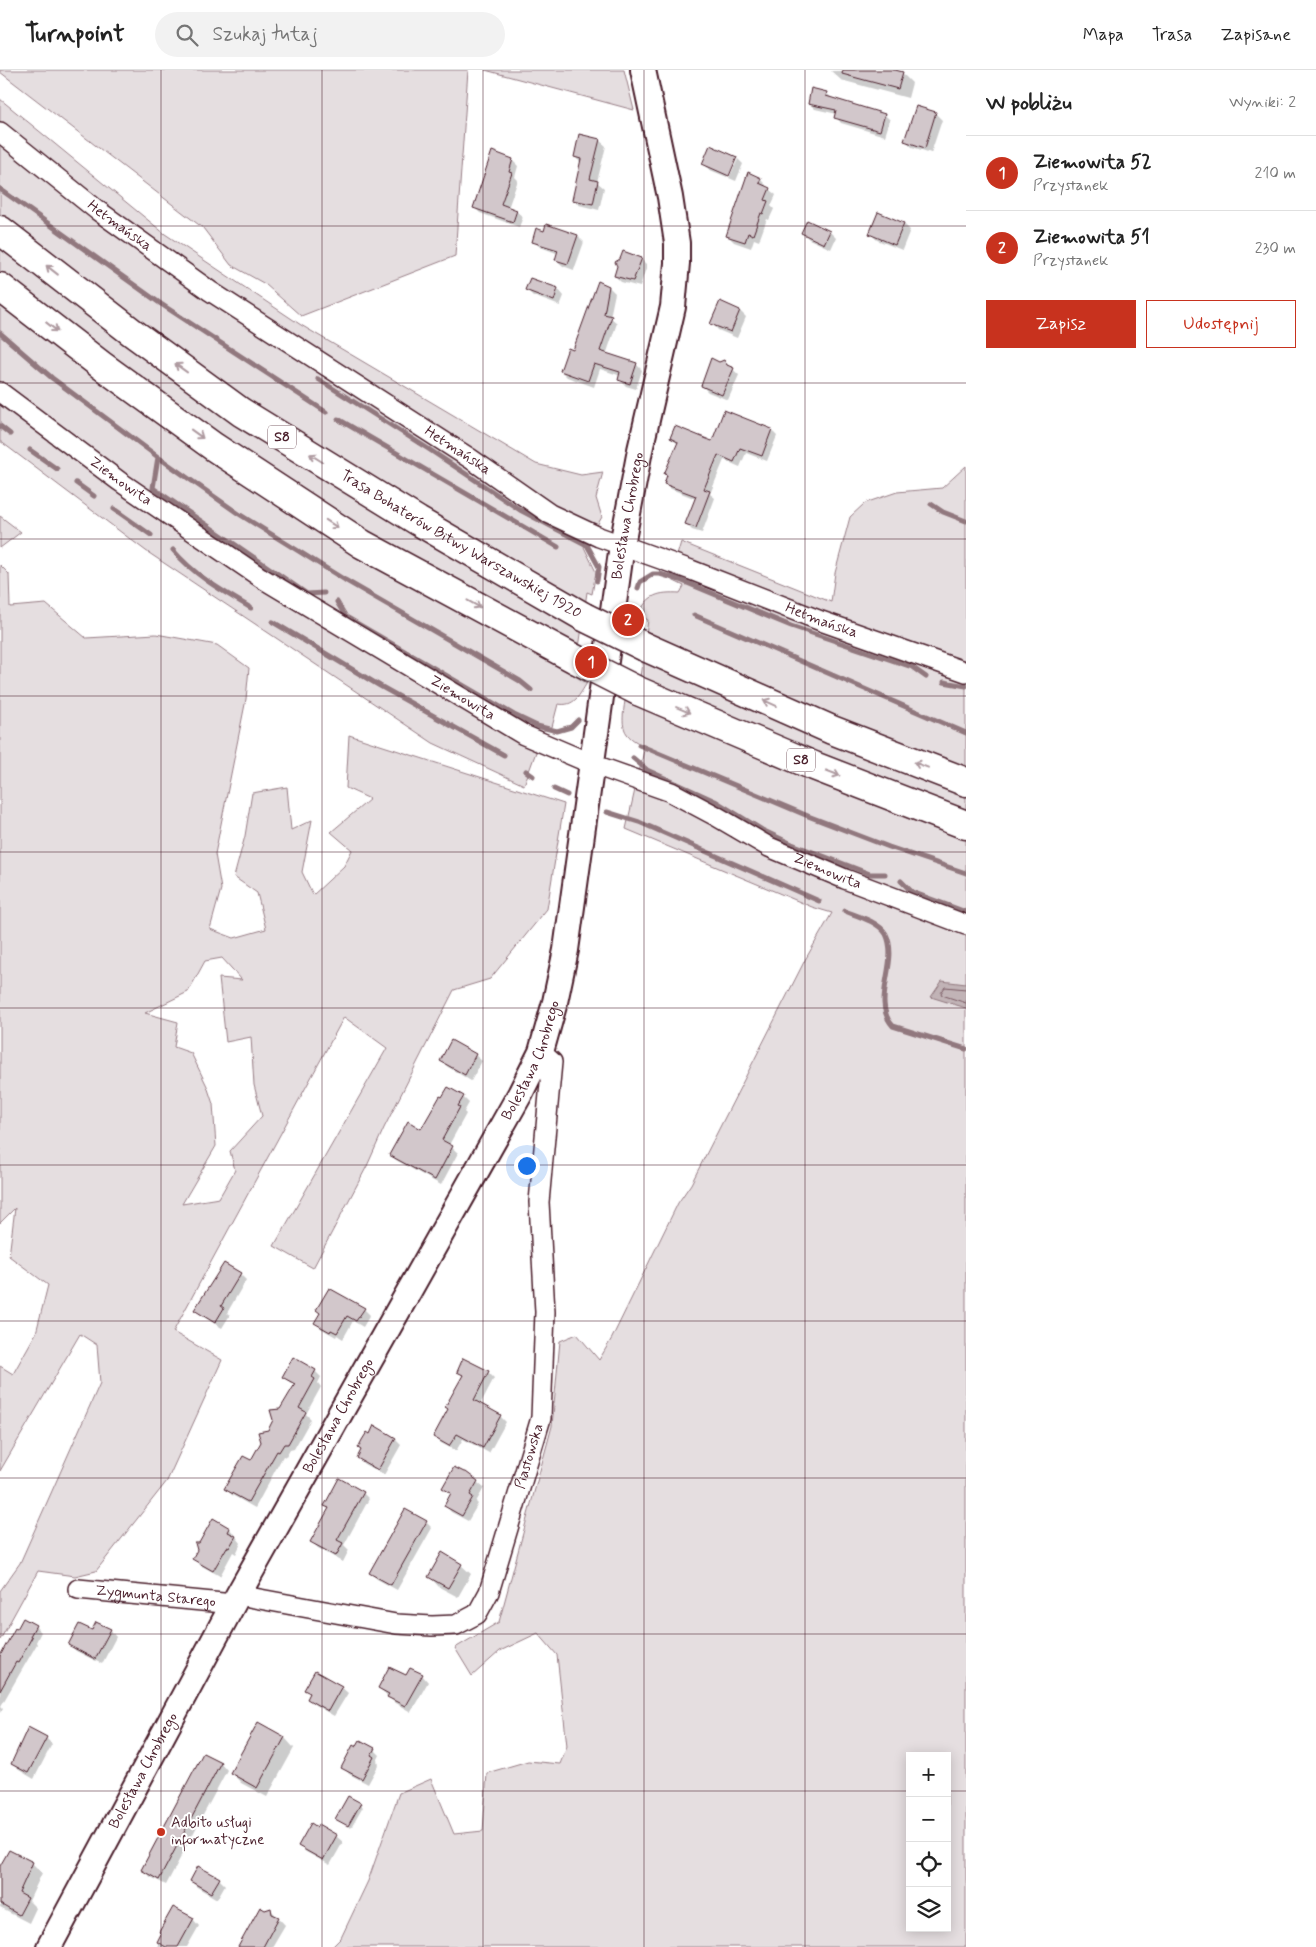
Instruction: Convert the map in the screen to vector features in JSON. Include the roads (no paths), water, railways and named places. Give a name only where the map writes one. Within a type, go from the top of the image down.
[{"type":"highway","name":"Trasa Bohaterów Bitwy Warszawskiej 1920","points":[[0,230],[133,333],[241,412],[418,521],[584,617],[645,647],[832,730],[966,782]]},
{"type":"highway","name":"S8","points":[[0,287],[100,365],[214,447],[362,544],[638,691],[814,766],[966,825]]},
{"type":"street","name":"Bolesława Chrobrego","points":[[49,1947],[235,1600],[511,1111],[541,1052],[555,1002],[566,950],[622,545],[640,450],[673,308],[678,262],[670,197],[643,70]]},
{"type":"street","name":"Hetmańska","points":[[0,132],[97,210],[210,291],[471,459],[535,505],[583,530],[820,621],[966,672]]},
{"type":"street","name":"Ziemowita","points":[[0,392],[119,481],[260,577],[524,735],[592,764],[671,792],[770,847],[845,879],[966,925]]},
{"type":"street","name":"Piastowska","points":[[235,1600],[396,1624],[456,1625],[477,1614],[489,1592],[541,1418],[545,1312],[539,1202],[552,1069],[552,1062],[541,1052]]},
{"type":"street","name":"Zygmunta Starego","points":[[78,1589],[235,1600]]},
{"type":"water","points":[[942,981],[966,984],[966,1008],[931,997]]},
{"type":"waterway","points":[[0,189],[161,304],[326,412]]},
{"type":"waterway","points":[[0,333],[52,378],[158,457],[239,514],[345,580],[520,681],[531,690]]},
{"type":"waterway","points":[[318,379],[520,510],[587,545],[599,567],[597,581]]},
{"type":"waterway","points":[[338,419],[558,547]]},
{"type":"waterway","points":[[0,426],[10,434]]},
{"type":"waterway","points":[[30,450],[57,469]]},
{"type":"waterway","points":[[158,457],[153,488],[307,594],[324,593]]},
{"type":"waterway","points":[[76,483],[94,496]]},
{"type":"waterway","points":[[931,504],[943,512],[966,521]]},
{"type":"waterway","points":[[114,509],[151,535]]},
{"type":"waterway","points":[[173,550],[190,568],[219,589],[251,608]]},
{"type":"waterway","points":[[638,588],[640,582],[653,574],[660,574],[680,580],[791,626],[912,667],[926,677]]},
{"type":"waterway","points":[[337,602],[346,617],[514,715],[537,726],[557,731],[571,727],[578,720]]},
{"type":"waterway","points":[[694,615],[966,733]]},
{"type":"waterway","points":[[273,622],[380,686],[504,755]]},
{"type":"waterway","points":[[944,682],[966,686]]},
{"type":"waterway","points":[[639,745],[808,816],[889,847],[966,873]]},
{"type":"waterway","points":[[633,758],[647,770],[715,801],[762,830],[792,844],[870,874],[885,874]]},
{"type":"waterway","points":[[526,771],[533,776]]},
{"type":"waterway","points":[[554,789],[567,795]]},
{"type":"waterway","points":[[607,812],[639,822],[819,901]]},
{"type":"waterway","points":[[901,881],[912,892],[966,912]]},
{"type":"waterway","points":[[845,911],[873,923],[886,934],[890,957],[884,1005],[887,1016],[893,1026],[966,1049]]},
{"type":"place","name":"Ziemowita 51","points":[[628,620]]},
{"type":"place","name":"Ziemowita 52","points":[[591,662]]},
{"type":"place","name":"Adbito usługi informatyczne","points":[[161,1832]]}]
